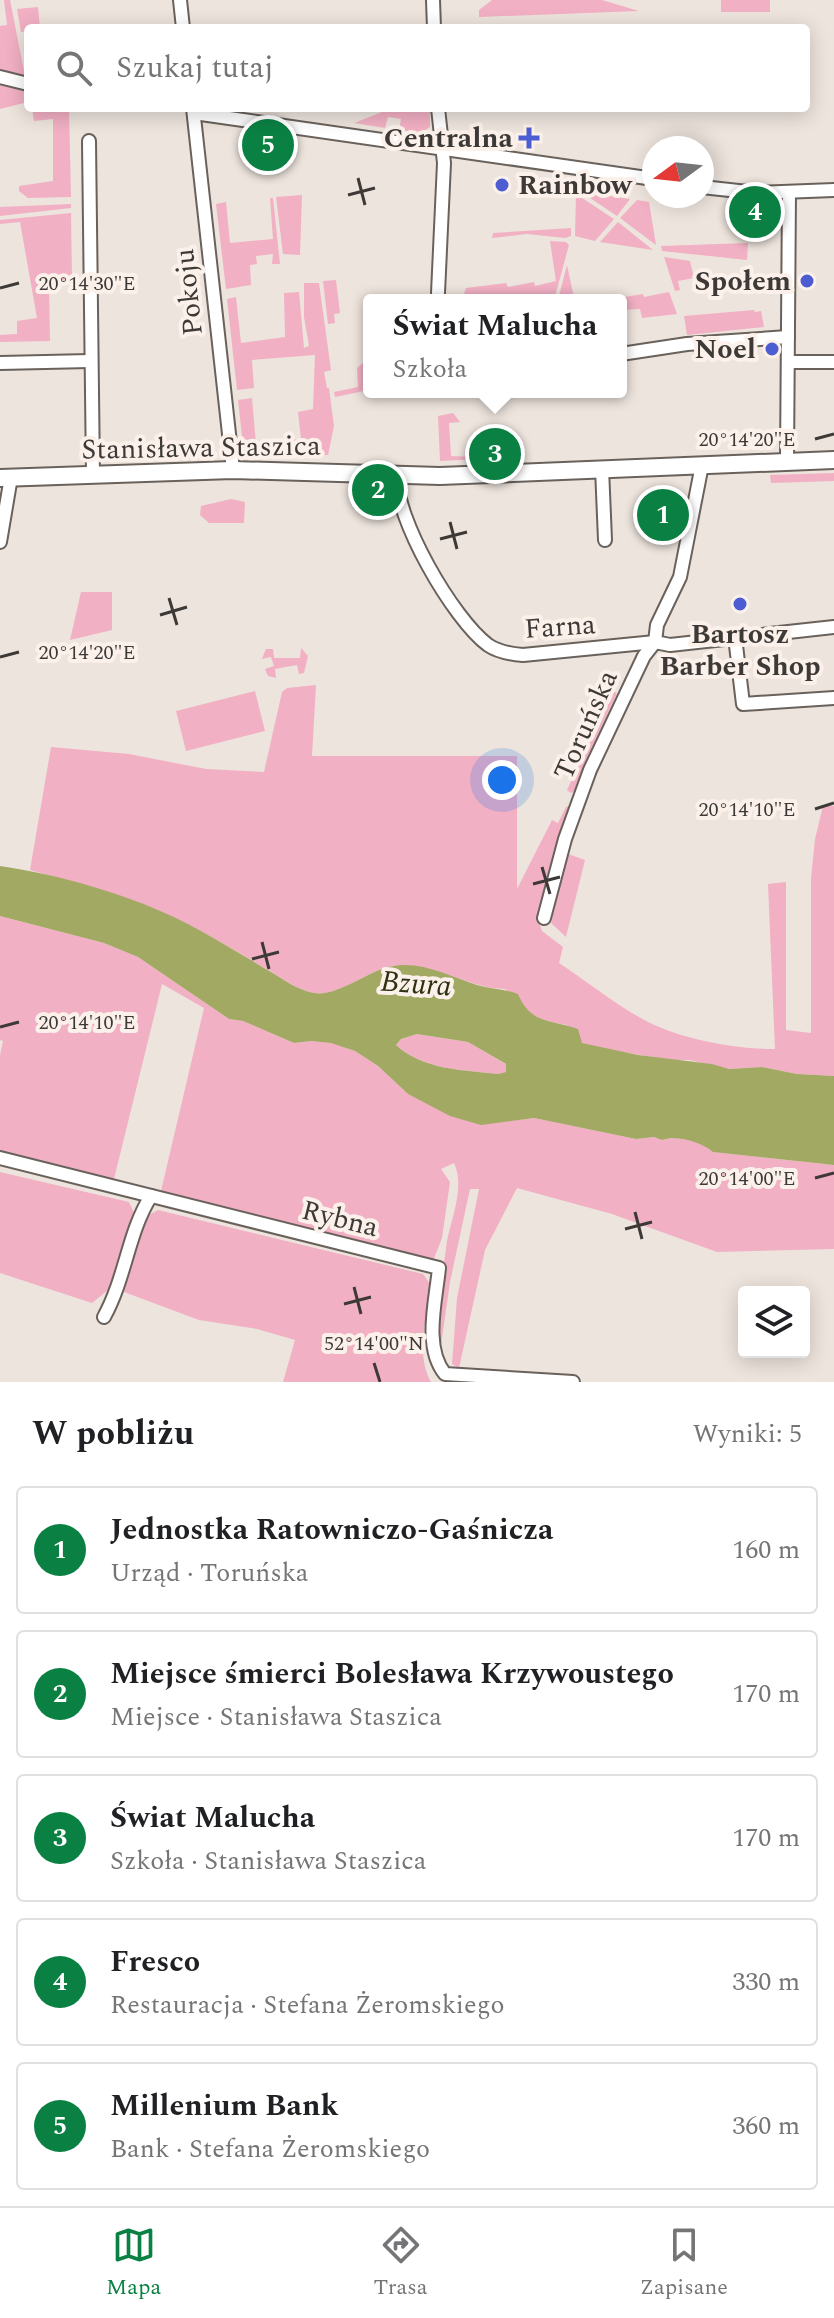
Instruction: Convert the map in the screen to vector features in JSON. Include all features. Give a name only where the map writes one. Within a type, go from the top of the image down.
[{"type":"street","points":[[180,0],[183,24]]},
{"type":"street","points":[[433,0],[434,24]]},
{"type":"street","points":[[0,77],[24,83]]},
{"type":"street","name":"Pokoju","points":[[194,112],[233,470]]},
{"type":"street","points":[[207,112],[642,177]]},
{"type":"street","points":[[438,112],[444,163],[438,293]]},
{"type":"street","points":[[89,141],[93,475]]},
{"type":"street","points":[[714,189],[834,190]]},
{"type":"street","points":[[787,461],[789,192]]},
{"type":"street","points":[[627,353],[687,344],[788,337]]},
{"type":"street","points":[[0,363],[90,361]]},
{"type":"street","points":[[788,362],[834,362]]},
{"type":"street","name":"Stanisława Staszica","points":[[6,478],[233,470],[440,476],[834,460]]},
{"type":"street","name":"Toruńska","points":[[544,918],[565,839],[590,770],[644,656],[655,642],[657,625],[680,577],[702,465]]},
{"type":"street","points":[[602,468],[605,540]]},
{"type":"street","name":"Farna","points":[[397,475],[397,487],[407,518],[434,577],[461,619],[491,647],[523,655],[655,642],[670,645],[834,627]]},
{"type":"street","points":[[0,542],[6,478]]},
{"type":"street","points":[[735,637],[743,704],[834,698]]},
{"type":"street","name":"Rybna","points":[[0,1158],[439,1268],[433,1334],[444,1378],[573,1382]]},
{"type":"street","points":[[104,1317],[120,1284],[141,1211],[151,1196]]},
{"type":"shaded area","points":[[4,0],[10,0],[24,80],[0,74],[0,26],[7,25]]},
{"type":"shaded area","points":[[492,0],[602,0],[639,11],[479,17],[479,10]]},
{"type":"shaded area","points":[[721,0],[770,0],[770,12],[721,12]]},
{"type":"shaded area","points":[[38,7],[40,24],[24,24],[24,32],[21,32],[17,9]]},
{"type":"shaded area","points":[[0,81],[24,87],[24,103],[0,109]]},
{"type":"shaded area","points":[[33,112],[69,112],[71,197],[28,198],[19,191],[19,186],[53,181],[53,119],[34,121]]},
{"type":"shaded area","points":[[382,112],[430,112],[430,127],[421,133],[399,130],[401,119],[388,117],[385,128],[354,123]]},
{"type":"shaded area","points":[[581,192],[630,199],[617,216]]},
{"type":"shaded area","points":[[576,194],[614,219],[595,241],[575,236]]},
{"type":"shaded area","points":[[302,195],[300,255],[283,254],[276,197]]},
{"type":"shaded area","points":[[270,198],[273,198],[280,264],[272,264],[273,254],[256,256],[257,264],[250,265],[251,285],[226,289],[216,204],[226,202],[230,243],[273,239]]},
{"type":"shaded area","points":[[637,200],[642,201],[642,208],[650,208],[656,245],[620,218]]},
{"type":"shaded area","points":[[71,204],[71,208],[0,216],[0,207]]},
{"type":"shaded area","points":[[71,213],[72,280],[49,281],[50,341],[0,342],[0,335],[17,334],[17,321],[37,318],[20,222],[0,224],[0,220]]},
{"type":"shaded area","points":[[618,222],[653,250],[600,242]]},
{"type":"shaded area","points":[[571,228],[571,236],[565,238],[527,234],[492,238],[493,233]]},
{"type":"shaded area","points":[[550,241],[569,245],[556,294],[464,294],[466,288],[506,283],[508,287],[534,282],[535,286],[556,281]]},
{"type":"shaded area","points":[[748,243],[747,260],[662,251],[661,246]]},
{"type":"shaded area","points":[[664,257],[690,261],[694,278],[678,281],[680,290],[675,291]]},
{"type":"shaded area","points":[[567,265],[573,294],[560,294]]},
{"type":"shaded area","points":[[336,280],[340,313],[334,314],[335,323],[328,324],[323,281]]},
{"type":"shaded area","points":[[304,283],[319,283],[331,370],[324,372],[334,426],[328,455],[244,454],[238,400],[252,398],[256,444],[301,439],[298,412],[313,409],[315,355],[252,360],[254,388],[237,390],[227,299],[236,297],[241,343],[285,337],[284,293],[299,292],[304,348],[309,346],[304,317]]},
{"type":"shaded area","points":[[669,292],[677,314],[642,318],[640,309],[627,310],[627,297]]},
{"type":"shaded area","points":[[761,311],[764,327],[687,335],[684,316]]},
{"type":"shaded area","points":[[363,363],[363,391],[335,397],[334,392],[358,387],[357,368]]},
{"type":"shaded area","points":[[453,413],[460,422],[449,423],[451,456],[479,459],[440,461],[438,416]]},
{"type":"shaded area","points":[[834,473],[834,481],[771,483],[770,475]]},
{"type":"shaded area","points":[[231,499],[245,502],[244,523],[209,523],[200,515],[201,506]]},
{"type":"shaded area","points":[[81,592],[112,592],[112,630],[70,640]]},
{"type":"shaded area","points":[[301,648],[308,656],[304,673],[299,674],[297,665],[275,669],[276,678],[268,676],[265,669],[274,666],[271,657],[262,659],[266,649],[273,649],[274,658],[300,658]]},
{"type":"shaded area","points":[[316,685],[312,756],[517,756],[517,889],[552,820],[558,823],[566,807],[572,804],[539,922],[542,931],[563,947],[559,963],[636,1016],[694,1038],[727,1045],[775,1049],[768,884],[786,882],[786,1030],[811,1033],[811,878],[815,839],[823,806],[834,806],[834,1076],[797,1074],[762,1067],[729,1069],[689,1060],[669,1060],[598,1048],[582,1043],[567,1025],[545,1021],[525,1011],[505,989],[491,988],[423,968],[384,968],[333,991],[313,993],[296,987],[196,928],[166,914],[109,893],[30,870],[51,747],[129,754],[206,769],[264,772],[282,692],[287,688]]},
{"type":"shaded area","points":[[255,691],[265,731],[186,751],[176,711]]},
{"type":"shaded area","points":[[613,691],[617,693],[588,756],[577,790],[571,793],[567,790]]},
{"type":"shaded area","points":[[568,854],[585,860],[566,937],[551,923]]},
{"type":"shaded area","points":[[0,916],[104,943],[138,957],[229,1019],[243,1021],[294,1043],[332,1043],[355,1051],[378,1066],[408,1094],[427,1102],[502,1122],[534,1118],[636,1139],[682,1139],[696,1142],[714,1152],[834,1165],[834,1249],[717,1252],[612,1214],[517,1188],[485,1250],[459,1368],[452,1364],[457,1298],[479,1189],[470,1189],[450,1282],[440,1352],[442,1283],[458,1191],[454,1163],[441,1169],[450,1182],[442,1238],[433,1261],[161,1191],[204,1008],[162,984],[114,1179],[0,1152],[0,1055],[3,1041],[0,1040]]},
{"type":"shaded area","points":[[417,1034],[468,1042],[507,1065],[506,1072],[457,1070],[431,1064],[418,1060],[396,1045],[401,1039]]},
{"type":"shaded area","points":[[0,1172],[129,1202],[135,1215],[113,1286],[92,1303],[0,1273]]},
{"type":"shaded area","points":[[158,1210],[423,1274],[431,1285],[423,1347],[426,1371],[431,1382],[283,1382],[295,1340],[257,1329],[199,1320],[124,1292],[145,1217]]},
{"type":"water","name":"Bzura","points":[[0,866],[71,880],[165,913],[308,992],[332,991],[388,967],[411,965],[518,994],[523,1004],[536,1016],[578,1029],[582,1043],[729,1069],[762,1067],[797,1074],[834,1076],[834,1165],[713,1152],[696,1142],[682,1139],[636,1139],[534,1118],[481,1125],[450,1116],[408,1094],[378,1066],[355,1051],[331,1043],[294,1043],[243,1021],[229,1019],[138,957],[104,943],[0,916]],"holes":[[[417,1034],[468,1042],[506,1064],[506,1072],[457,1070],[431,1064],[418,1060],[396,1045],[401,1039]]]},
{"type":"place","name":"Centralna","points":[[529,138]]},
{"type":"place","name":"Millenium Bank","points":[[268,145]]},
{"type":"place","name":"Rainbow","points":[[502,185]]},
{"type":"place","name":"Fresco","points":[[755,212]]},
{"type":"place","name":"Społem","points":[[807,281]]},
{"type":"place","name":"Noel","points":[[772,349]]},
{"type":"place","name":"Świat Malucha","points":[[495,454]]},
{"type":"place","name":"Miejsce śmierci Bolesława Krzywoustego","points":[[378,490]]},
{"type":"place","name":"Jednostka Ratowniczo-Gaśnicza","points":[[663,515]]},
{"type":"place","name":"Bartosz Barber Shop","points":[[740,604]]}]
